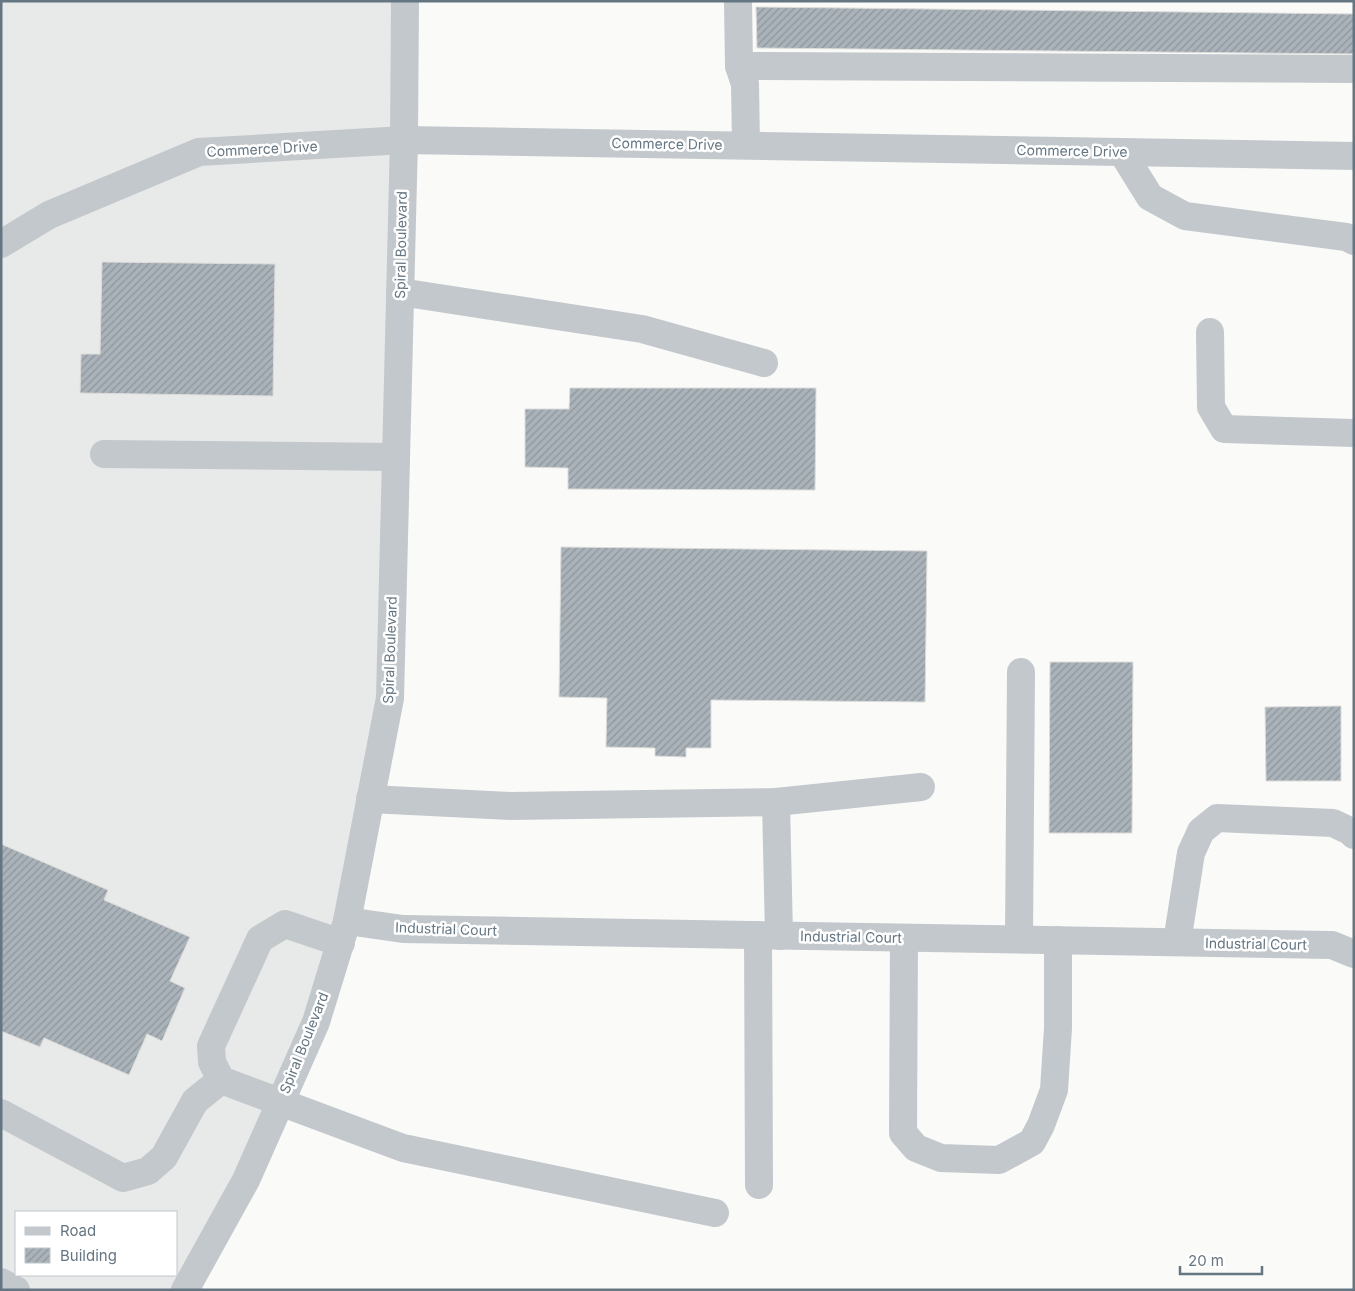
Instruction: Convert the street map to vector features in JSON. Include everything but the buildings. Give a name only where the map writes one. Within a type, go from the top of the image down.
[{"type":"street","name":"Spiral Boulevard","points":[[185,1290],[246,1180],[316,1022],[344,932],[390,698],[404,140],[405,1]]},
{"type":"street","points":[[738,1],[739,66],[745,84],[746,146]]},
{"type":"street","points":[[739,66],[1354,70]]},
{"type":"street","name":"Commerce Drive","points":[[1,244],[48,215],[199,152],[404,140],[1354,156]]},
{"type":"street","points":[[1122,152],[1150,197],[1185,216],[1346,237],[1354,241]]},
{"type":"street","points":[[400,292],[642,329],[764,362]]},
{"type":"street","points":[[1210,332],[1211,407],[1224,429],[1354,433]]},
{"type":"street","points":[[104,454],[396,457]]},
{"type":"street","points":[[1019,939],[1021,672]]},
{"type":"street","points":[[370,799],[511,806],[776,802],[921,787]]},
{"type":"street","points":[[759,1185],[768,935],[776,802]]},
{"type":"street","points":[[1177,942],[1190,853],[1201,832],[1217,818],[1333,822],[1350,830],[1354,835]]},
{"type":"street","name":"Industrial Court","points":[[221,1080],[212,1062],[211,1046],[260,939],[285,924],[344,932],[403,929],[1332,945],[1354,954]]},
{"type":"street","points":[[904,938],[903,1133],[916,1148],[941,1158],[999,1160],[1032,1142],[1041,1125],[1054,1090],[1058,1028],[1058,940]]},
{"type":"street","points":[[1,1113],[123,1178],[148,1171],[164,1157],[195,1101],[221,1080],[404,1148],[715,1213]]},
{"type":"street","points":[[1,1282],[16,1290]]},
{"type":"shaded area","points":[[1,1],[405,1],[390,698],[347,921],[185,1290],[1,1290]]}]
